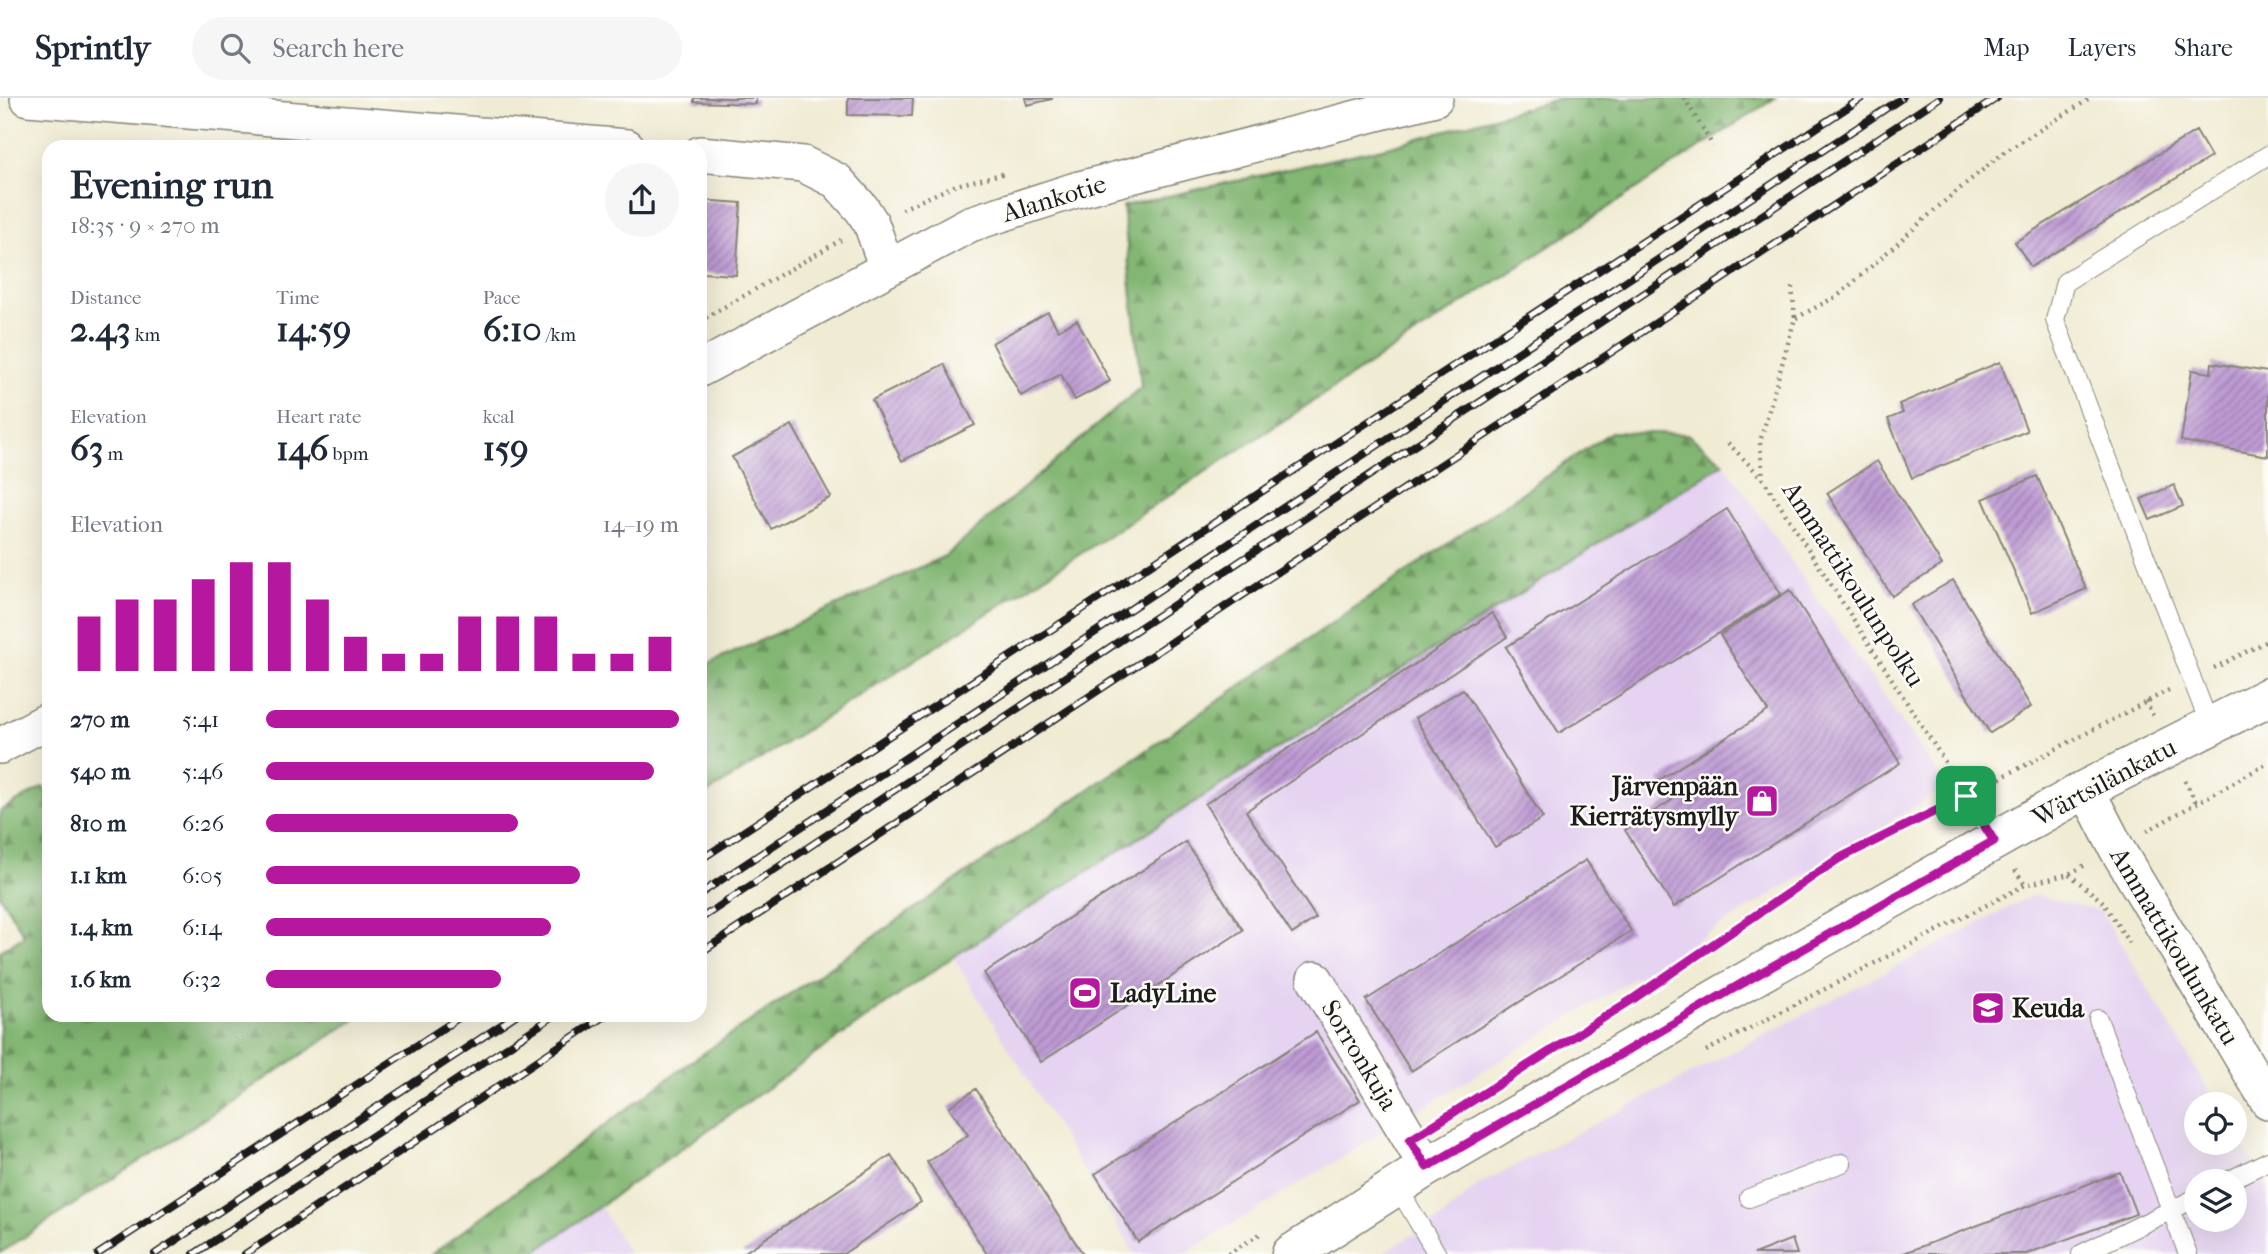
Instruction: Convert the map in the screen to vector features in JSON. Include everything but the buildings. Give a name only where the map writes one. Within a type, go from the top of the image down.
[{"type":"street","points":[[28,98],[541,140]]},
{"type":"street","name":"Alankotie","points":[[707,365],[970,224],[1065,193],[1435,98]]},
{"type":"street","points":[[707,155],[803,164],[837,181],[871,223],[887,268]]},
{"type":"street","name":"Wärtsilänkatu","points":[[1276,1243],[1412,1177],[1736,987],[2086,789],[2268,696]]},
{"type":"street","points":[[0,746],[42,724]]},
{"type":"street","name":"Ammattikoulunkatu","points":[[2086,789],[2117,849],[2268,1101]]},
{"type":"street","name":"Sorronkuja","points":[[1315,979],[1412,1177]]},
{"type":"lane","points":[[2210,726],[2055,320],[2065,282],[2268,155]]},
{"type":"lane","points":[[2098,1019],[2188,1254]]},
{"type":"lane","points":[[2247,1172],[2268,1161]]},
{"type":"lane","points":[[1749,1198],[1842,1163]]},
{"type":"lane","points":[[1412,1177],[1437,1254]]},
{"type":"lane","points":[[2081,1254],[2184,1204]]},
{"type":"path","points":[[1685,98],[1713,146]]},
{"type":"path","points":[[1795,318],[1839,295],[2003,153],[2091,98]]},
{"type":"path","name":"Ammattikoulunpolku","points":[[1792,287],[1795,318],[1760,442],[1763,479],[1994,841]]},
{"type":"path","points":[[1728,443],[1763,479]]},
{"type":"path","points":[[1586,1028],[1838,859],[2268,641]]},
{"type":"path","points":[[1700,1054],[2025,885],[2069,874],[2268,763]]},
{"type":"path","points":[[2069,874],[2103,902],[2131,947]]},
{"type":"path","points":[[1228,1254],[1276,1243]]},
{"type":"shaded area","points":[[1724,463],[1947,787],[1184,1254],[1135,1254],[953,957]]},
{"type":"shaded area","name":"Keuda","points":[[2033,895],[2101,911],[2210,1092],[2184,1092],[2184,1155],[2247,1153],[2268,1189],[2268,1254],[1380,1254],[1440,1219],[1478,1185]]},
{"type":"shaded area","points":[[600,1206],[629,1254],[532,1254]]},
{"type":"green space","points":[[1561,98],[1775,98],[1091,547],[707,794],[707,665],[945,556],[1141,387],[1123,206],[1387,147]]},
{"type":"green space","points":[[1611,432],[1687,434],[1724,463],[953,957],[532,1254],[432,1254],[686,1065]]},
{"type":"green space","points":[[42,788],[42,1022],[351,1022],[0,1253],[0,951],[24,935],[0,896],[0,811]]},
{"type":"railway","points":[[707,855],[1862,98]]},
{"type":"railway","points":[[707,889],[1902,98]]},
{"type":"railway","points":[[707,914],[1939,98]]},
{"type":"railway","points":[[707,948],[1997,98]]},
{"type":"railway","points":[[98,1254],[452,1022]]},
{"type":"railway","points":[[155,1254],[505,1022]]},
{"type":"railway","points":[[194,1254],[544,1022]]},
{"type":"railway","points":[[245,1254],[595,1022]]},
{"type":"place","name":"Järvenpään Kierrätysmylly","points":[[1762,801]]},
{"type":"place","name":"LadyLine","points":[[1085,993]]},
{"type":"place","name":"Keuda","points":[[1988,1008]]},
{"type":"route","points":[[1966,796],[1994,841],[1748,980],[1427,1167],[1410,1140],[1633,999],[1838,859],[1966,796]]}]
